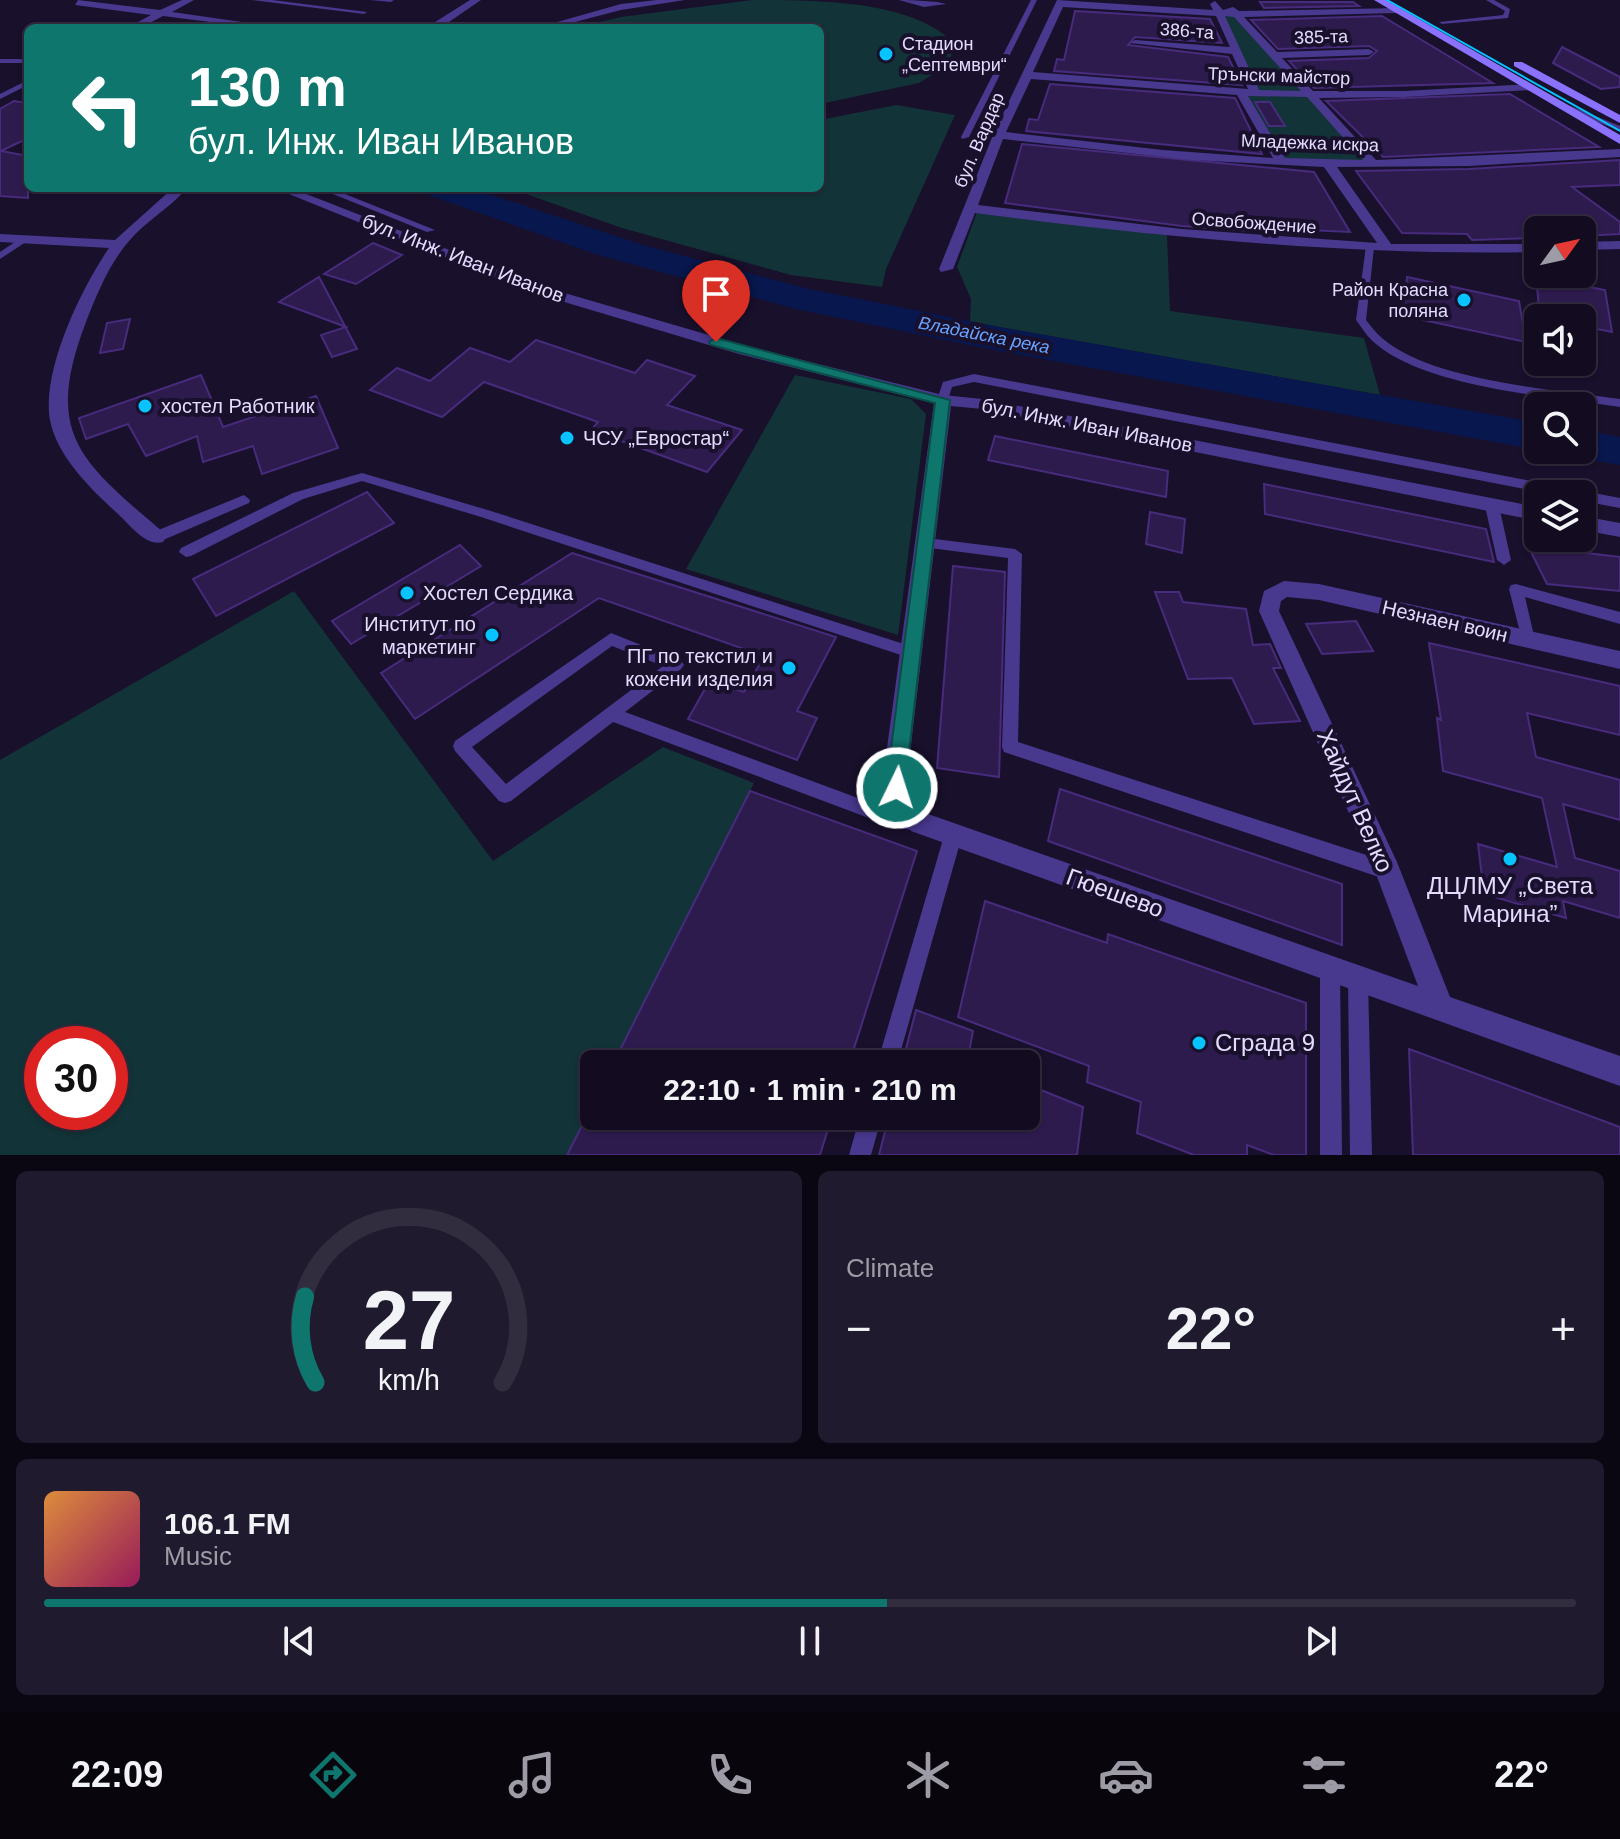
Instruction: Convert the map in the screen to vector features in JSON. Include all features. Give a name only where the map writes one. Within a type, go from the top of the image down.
[{"type":"main road","points":[[1379,0],[1442,22],[1467,36]]},
{"type":"main road","points":[[1399,5],[1620,140]]},
{"type":"main road","points":[[1505,57],[1620,120]]},
{"type":"street","points":[[140,24],[189,0]]},
{"type":"street","points":[[439,24],[476,0]]},
{"type":"street","points":[[556,24],[621,7],[680,0]]},
{"type":"street","points":[[1214,0],[1216,13],[1256,95]]},
{"type":"street","points":[[1221,0],[1373,164]]},
{"type":"street","points":[[1062,2],[1237,14],[1399,5]]},
{"type":"street","name":"бул. Вардар","points":[[946,269],[999,135],[1062,2]]},
{"type":"street","points":[[78,3],[246,24]]},
{"type":"street","name":"386-та","points":[[1135,43],[1236,51]]},
{"type":"street","name":"385-та","points":[[1273,55],[1369,52]]},
{"type":"street","name":"Трънски майстор","points":[[1027,75],[1312,97],[1459,93],[1531,87]]},
{"type":"street","points":[[1242,94],[1281,161]]},
{"type":"street","name":"Младежка искра","points":[[999,135],[1159,153],[1373,164],[1514,161],[1620,153]]},
{"type":"street","points":[[1327,162],[1388,249]]},
{"type":"street","points":[[156,537],[113,500],[76,453],[59,422],[56,392],[92,289],[118,244],[176,192]]},
{"type":"street","name":"бул. Инж. Иван Иванов","points":[[290,192],[539,290],[745,351],[943,400],[982,404],[1524,512]]},
{"type":"street","name":"Освобождение","points":[[970,208],[1167,235],[1388,249],[1524,248]]},
{"type":"street","points":[[0,238],[118,244]]},
{"type":"street","points":[[1596,246],[1620,245]]},
{"type":"street","points":[[920,823],[909,811],[897,788],[943,400]]},
{"type":"street","points":[[1596,526],[1620,530]]},
{"type":"street","name":"Незнаен воин","points":[[1271,597],[1284,589],[1319,592],[1620,660]]},
{"type":"street","name":"Хайдут Велко","points":[[1271,597],[1269,611],[1388,871],[1440,1008]]},
{"type":"street","name":"Гюешево","points":[[920,823],[1620,1071]]},
{"type":"lane","points":[[254,0],[364,12]]},
{"type":"lane","points":[[373,0],[391,0]]},
{"type":"lane","points":[[902,0],[924,5],[943,4]]},
{"type":"lane","points":[[965,137],[1034,0]]},
{"type":"lane","points":[[1442,22],[1506,17],[1508,10],[1489,0]]},
{"type":"lane","points":[[0,61],[24,61]]},
{"type":"lane","points":[[3,95],[24,84]]},
{"type":"lane","points":[[1559,103],[1620,129]]},
{"type":"lane","points":[[332,192],[430,230]]},
{"type":"lane","points":[[0,256],[27,238]]},
{"type":"lane","points":[[1369,248],[1361,320],[1368,332],[1390,351],[1422,366],[1457,376],[1620,403]]},
{"type":"lane","points":[[943,400],[947,385],[974,378],[1524,484]]},
{"type":"lane","points":[[186,552],[298,496],[362,477],[913,653]]},
{"type":"lane","points":[[1596,499],[1620,503]]},
{"type":"lane","points":[[156,537],[244,500]]},
{"type":"lane","points":[[1492,506],[1504,560]]},
{"type":"lane","points":[[927,543],[1015,554],[1010,747],[1388,871]]},
{"type":"lane","points":[[1528,640],[1516,589],[1620,618]]},
{"type":"lane","points":[[611,639],[676,665],[611,714],[505,795],[461,746],[611,639]]},
{"type":"lane","name":"Гюешево","points":[[611,714],[893,819],[920,823]]},
{"type":"lane","points":[[891,1050],[953,836]]},
{"type":"lane","points":[[1330,970],[1331,1155]]},
{"type":"lane","points":[[1358,979],[1361,1155]]},
{"type":"lane","points":[[860,1155],[867,1130]]},
{"type":"green space","name":"Стадион „Септември“","points":[[752,0],[834,2],[889,11],[915,19],[937,29],[955,44],[948,65],[919,83],[824,103],[824,24],[591,24],[621,17]]},
{"type":"green space","points":[[1218,14],[1236,15],[1373,164],[1281,161],[1242,94],[1256,95]]},
{"type":"green space","points":[[896,105],[955,115],[886,269],[882,287],[791,275],[622,228],[520,192],[824,192],[824,119]]},
{"type":"green space","points":[[977,212],[1167,235],[1170,311],[1364,338],[1380,395],[970,322],[971,299],[957,267]]},
{"type":"green space","points":[[795,375],[911,399],[926,414],[898,635],[686,569]]},
{"type":"green space","points":[[294,591],[493,861],[663,747],[754,783],[620,1050],[580,1050],[580,1129],[567,1155],[0,1155],[0,760]]},
{"type":"water","name":"Владайска река","points":[[420,192],[483,192],[643,245],[809,289],[1000,327],[1524,421],[1524,447],[994,350],[796,309],[595,254]]},
{"type":"water","points":[[1596,433],[1620,437],[1620,465],[1596,461]]},
{"type":"building","points":[[1260,2],[1353,2],[1359,6],[1264,8]]},
{"type":"building","points":[[1075,11],[1210,19],[1222,43],[1135,37],[1128,45],[1228,57],[1242,85],[1054,71],[1057,59],[1064,60]]},
{"type":"building","points":[[1382,16],[1493,83],[1314,88],[1289,61],[1369,58],[1377,51],[1369,46],[1278,49],[1251,20]]},
{"type":"building","points":[[1562,47],[1620,77],[1620,87],[1601,89],[1553,63]]},
{"type":"building","points":[[1050,84],[1235,98],[1262,154],[1026,131],[1029,119],[1038,120]]},
{"type":"building","points":[[1510,94],[1599,147],[1383,157],[1326,101]]},
{"type":"building","points":[[14,101],[24,102],[24,140],[1,151],[24,155],[24,192],[28,192],[28,198],[0,196],[0,109]]},
{"type":"building","points":[[1255,102],[1270,102],[1285,126],[1269,126]]},
{"type":"building","points":[[1022,144],[1314,172],[1350,232],[1285,229],[1287,234],[1182,226],[1005,203]]},
{"type":"building","points":[[1620,160],[1620,185],[1572,187],[1620,222],[1620,234],[1596,235],[1596,216],[1524,216],[1524,238],[1472,240],[1467,234],[1402,233],[1356,171],[1469,169]]},
{"type":"building","points":[[373,243],[402,255],[356,284],[324,274]]},
{"type":"building","points":[[319,277],[345,327],[279,302]]},
{"type":"building","points":[[1407,277],[1519,301],[1524,342],[1404,316]]},
{"type":"building","points":[[1537,288],[1605,290],[1612,332],[1596,329],[1596,304],[1539,304]]},
{"type":"building","points":[[130,319],[123,349],[100,353],[107,323]]},
{"type":"building","points":[[346,327],[357,349],[332,357],[321,335]]},
{"type":"building","points":[[536,340],[635,373],[647,360],[695,376],[667,405],[742,430],[707,472],[591,430],[598,422],[484,382],[442,417],[370,390],[397,368],[430,381],[470,348],[510,362]]},
{"type":"building","points":[[201,375],[223,427],[316,396],[338,448],[262,474],[253,446],[203,462],[197,436],[146,456],[128,424],[86,439],[79,418]]},
{"type":"building","points":[[995,436],[1168,471],[1166,497],[988,460]]},
{"type":"building","points":[[1264,484],[1486,529],[1494,562],[1265,514]]},
{"type":"building","points":[[367,492],[394,523],[216,616],[193,579]]},
{"type":"building","points":[[1150,512],[1185,519],[1182,553],[1146,544]]},
{"type":"building","name":"Хостел Сердика","points":[[460,545],[481,566],[351,644],[332,621]]},
{"type":"building","points":[[1531,552],[1578,552],[1620,557],[1620,591],[1547,584]]},
{"type":"building","points":[[572,553],[836,637],[797,711],[817,718],[797,760],[688,719],[710,680],[744,692],[764,656],[599,598],[415,719],[381,673]]},
{"type":"building","points":[[953,566],[1005,572],[999,777],[937,768]]},
{"type":"building","points":[[1155,592],[1179,592],[1183,602],[1246,609],[1253,645],[1270,644],[1281,668],[1273,668],[1300,721],[1254,724],[1232,678],[1188,679]]},
{"type":"building","points":[[1356,621],[1373,651],[1322,654],[1306,624]]},
{"type":"building","points":[[1429,643],[1620,686],[1620,735],[1527,713],[1536,757],[1620,780],[1620,820],[1563,804],[1575,858],[1620,871],[1620,918],[1563,901],[1566,918],[1484,894],[1478,844],[1557,867],[1542,798],[1443,771],[1437,718],[1441,720]]},
{"type":"building","points":[[1060,789],[1342,884],[1342,945],[1048,841]]},
{"type":"building","points":[[750,791],[917,851],[853,1050],[620,1050]]},
{"type":"building","name":"Сграда 9","points":[[985,901],[1107,943],[1108,934],[1306,1003],[1306,1155],[1274,1155],[1247,1145],[1247,1155],[1194,1155],[1137,1133],[1141,1102],[1087,1082],[1089,1066],[958,1017]]},
{"type":"building","points":[[916,1010],[973,1031],[970,1050],[906,1050]]},
{"type":"building","points":[[1409,1049],[1620,1127],[1620,1155],[1413,1155]]},
{"type":"building","points":[[1040,1090],[1083,1107],[1077,1155],[879,1155],[885,1130],[1040,1130]]},
{"type":"building","points":[[580,1130],[828,1130],[820,1155],[567,1155]]},
{"type":"tram line","points":[[1387,0],[1620,131]]},
{"type":"place","name":"Стадион „Септември“","points":[[886,54]]},
{"type":"place","name":"Район Красна поляна","points":[[1464,300]]},
{"type":"place","name":"хостел Работник","points":[[145,406]]},
{"type":"place","name":"ЧСУ „Евростар“","points":[[567,438]]},
{"type":"place","name":"Хостел Сердика","points":[[407,593]]},
{"type":"place","name":"Институт по маркетинг","points":[[492,635]]},
{"type":"place","name":"ПГ по текстил и кожени изделия","points":[[789,668]]},
{"type":"place","name":"ДЦЛМУ „Света Марина”","points":[[1510,859]]},
{"type":"place","name":"Сграда 9","points":[[1199,1043]]},
{"type":"route","points":[[716,342],[943,400],[896,770],[897,788]]}]
